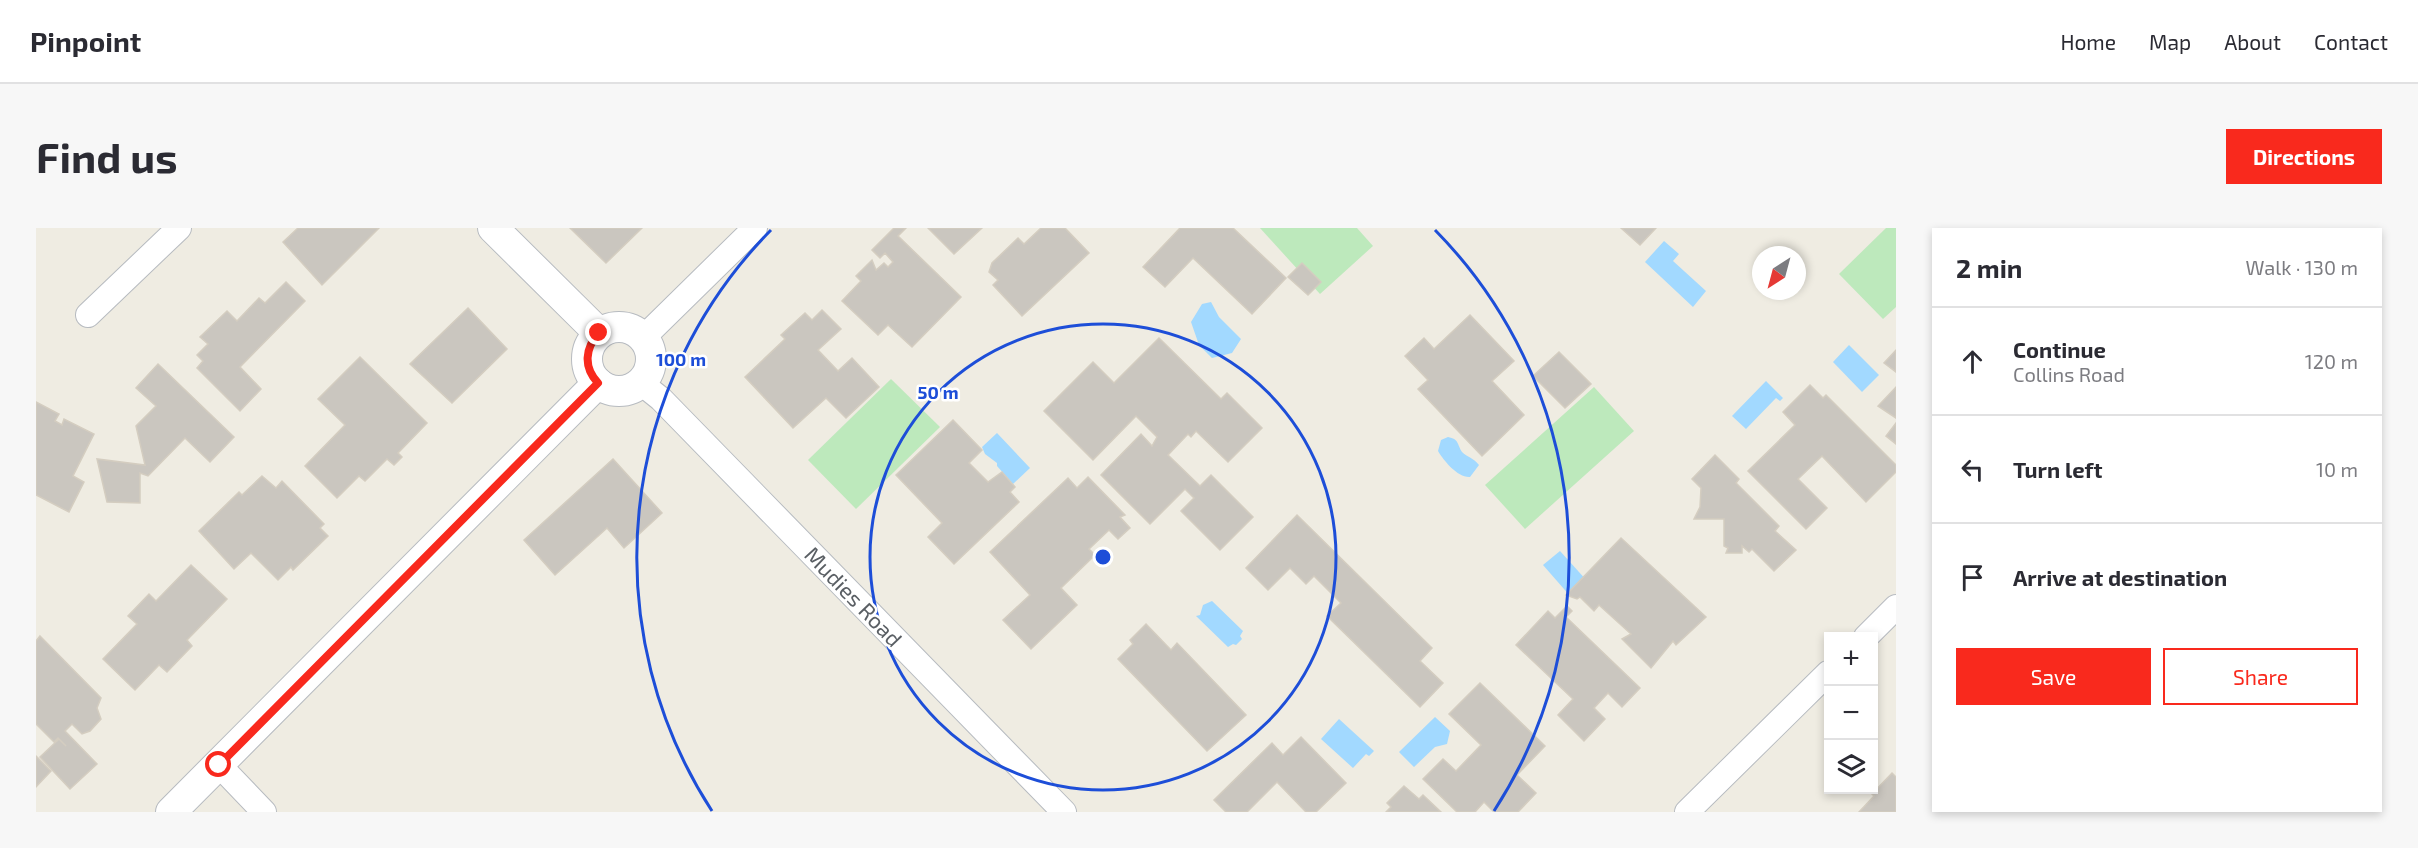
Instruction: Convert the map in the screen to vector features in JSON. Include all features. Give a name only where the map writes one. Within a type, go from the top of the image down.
[{"type":"street","points":[[88,315],[179,228]]},
{"type":"street","points":[[494,228],[599,333]]},
{"type":"street","points":[[643,338],[755,228]]},
{"type":"street","points":[[618,327],[629,328],[643,338],[651,352],[651,363],[642,383],[632,389],[621,391],[611,390],[598,383],[589,370],[586,360],[588,350],[599,333],[618,327]]},
{"type":"street","points":[[171,812],[598,383]]},
{"type":"street","name":"Mudies Road","points":[[642,383],[661,399],[1064,812]]},
{"type":"street","points":[[1870,632],[1896,607]]},
{"type":"street","points":[[1687,812],[1824,677]]},
{"type":"street","points":[[219,765],[264,812]]},
{"type":"green space","points":[[1260,228],[1357,228],[1373,246],[1320,294]]},
{"type":"green space","points":[[1886,228],[1896,228],[1896,307],[1883,319],[1839,274]]},
{"type":"green space","points":[[891,379],[940,427],[856,509],[808,460]]},
{"type":"green space","points":[[1594,387],[1634,431],[1525,529],[1485,485]]},
{"type":"water","points":[[1664,241],[1679,254],[1673,261],[1706,291],[1693,307],[1645,262]]},
{"type":"water","points":[[1211,302],[1219,317],[1241,339],[1232,353],[1212,358],[1199,345],[1191,322],[1202,304]]},
{"type":"water","points":[[1849,345],[1879,375],[1862,392],[1833,362]]},
{"type":"water","points":[[1766,381],[1783,398],[1780,401],[1776,398],[1746,429],[1732,416]]},
{"type":"water","points":[[997,433],[1030,468],[1013,484],[997,466],[997,463],[985,454],[982,447]]},
{"type":"water","points":[[1448,437],[1456,441],[1462,452],[1479,465],[1470,477],[1456,472],[1438,451],[1441,440]]},
{"type":"water","points":[[1560,551],[1588,582],[1571,597],[1543,565]]},
{"type":"water","points":[[1212,601],[1243,631],[1240,636],[1242,639],[1236,645],[1228,647],[1196,616],[1200,615],[1203,605]]},
{"type":"water","points":[[1435,717],[1450,731],[1447,744],[1435,747],[1414,767],[1399,752]]},
{"type":"water","points":[[1339,719],[1374,751],[1369,756],[1366,754],[1353,768],[1321,739]]},
{"type":"building","points":[[298,228],[379,228],[322,285],[283,242]]},
{"type":"building","points":[[570,228],[642,228],[606,263]]},
{"type":"building","points":[[894,228],[906,228],[898,236],[961,297],[912,347],[888,325],[878,335],[842,301],[861,281],[856,276],[872,260],[876,270],[884,263],[888,267],[893,262],[885,253],[880,258],[872,250]]},
{"type":"building","points":[[928,228],[982,228],[954,254]]},
{"type":"building","points":[[1041,228],[1065,228],[1089,253],[1022,316],[993,285],[998,280],[989,272],[992,263],[1018,238],[1024,244]]},
{"type":"building","points":[[1180,228],[1233,228],[1286,278],[1252,314],[1193,258],[1165,287],[1143,267]]},
{"type":"building","points":[[1621,228],[1656,228],[1640,245]]},
{"type":"building","points":[[1302,263],[1321,282],[1308,295],[1288,277]]},
{"type":"building","points":[[286,282],[305,301],[240,367],[261,389],[240,411],[197,368],[203,361],[197,355],[208,344],[200,337],[227,311],[237,321],[259,298],[265,303]]},
{"type":"building","points":[[468,308],[507,349],[452,403],[410,364]]},
{"type":"building","points":[[822,310],[841,329],[818,350],[838,371],[852,358],[879,387],[846,418],[826,398],[793,428],[745,377],[785,339],[781,335],[805,313],[812,320]]},
{"type":"building","points":[[1470,315],[1514,361],[1492,381],[1524,415],[1482,456],[1418,389],[1428,380],[1405,356],[1424,338],[1434,349]]},
{"type":"building","points":[[1159,338],[1221,399],[1227,393],[1262,428],[1228,462],[1196,431],[1191,437],[1188,434],[1168,455],[1200,486],[1211,475],[1253,517],[1220,550],[1181,511],[1194,498],[1185,489],[1150,524],[1101,475],[1141,434],[1152,446],[1157,437],[1136,416],[1093,460],[1044,411],[1093,362],[1114,383]]},
{"type":"building","points":[[1896,350],[1896,372],[1884,363]]},
{"type":"building","points":[[1559,352],[1591,384],[1565,408],[1533,376]]},
{"type":"building","points":[[360,357],[427,423],[398,453],[402,457],[394,465],[387,459],[365,481],[359,476],[337,498],[305,466],[345,425],[318,399]]},
{"type":"building","points":[[158,364],[234,437],[210,462],[185,438],[148,476],[140,473],[140,503],[107,502],[97,459],[145,465],[136,426],[156,406],[136,388]]},
{"type":"building","points":[[1810,385],[1823,398],[1826,395],[1896,465],[1896,472],[1866,502],[1822,456],[1798,479],[1827,508],[1806,529],[1748,471],[1795,425],[1783,412]]},
{"type":"building","points":[[1896,387],[1896,418],[1878,406]]},
{"type":"building","points":[[36,402],[59,414],[55,421],[62,425],[64,419],[94,434],[73,476],[84,482],[69,512],[36,495]]},
{"type":"building","points":[[953,420],[982,450],[969,463],[988,482],[1002,472],[1015,487],[1010,492],[1019,502],[954,564],[928,537],[942,523],[896,475]]},
{"type":"building","points":[[1896,423],[1896,444],[1886,436]]},
{"type":"building","points":[[1715,455],[1739,479],[1736,483],[1779,526],[1775,531],[1796,550],[1774,571],[1752,549],[1749,552],[1742,546],[1742,553],[1726,553],[1728,548],[1724,546],[1724,519],[1694,519],[1700,507],[1701,488],[1692,479]]},
{"type":"building","points":[[613,459],[662,513],[624,548],[607,528],[555,575],[524,540]]},
{"type":"building","points":[[262,476],[276,488],[282,481],[324,524],[320,528],[328,536],[293,570],[291,567],[278,580],[251,553],[234,569],[199,531],[239,492],[242,495]]},
{"type":"building","points":[[1088,477],[1125,515],[1120,517],[1130,528],[1118,539],[1109,530],[1089,549],[1095,555],[1061,588],[1077,605],[1031,649],[1003,620],[1030,595],[990,552],[1068,478],[1077,488]]},
{"type":"building","points":[[1297,515],[1432,648],[1420,661],[1443,683],[1420,707],[1327,616],[1341,603],[1314,576],[1306,584],[1290,568],[1268,590],[1246,568]]},
{"type":"building","points":[[1621,538],[1706,617],[1676,645],[1673,641],[1651,668],[1622,639],[1631,634],[1599,605],[1594,611],[1580,597],[1577,599],[1566,595]]},
{"type":"building","points":[[191,565],[227,599],[187,640],[192,646],[167,672],[159,665],[135,690],[103,659],[137,624],[128,616],[149,594],[156,601]]},
{"type":"building","points":[[1567,606],[1572,611],[1566,617],[1640,688],[1622,707],[1608,693],[1594,708],[1605,719],[1584,741],[1558,715],[1573,699],[1516,645],[1548,611],[1555,618]]},
{"type":"building","points":[[1146,624],[1171,650],[1177,643],[1246,715],[1207,751],[1118,659],[1133,644],[1130,640]]},
{"type":"building","points":[[40,636],[101,698],[97,708],[101,719],[90,731],[82,734],[72,724],[65,731],[97,764],[70,789],[40,757],[59,739],[54,742],[36,724],[36,641]]},
{"type":"building","points":[[1480,683],[1545,746],[1517,775],[1536,793],[1518,812],[1494,812],[1484,802],[1475,812],[1457,812],[1423,779],[1443,759],[1456,771],[1481,745],[1449,714]]},
{"type":"building","points":[[1301,737],[1346,783],[1316,812],[1306,812],[1277,782],[1247,812],[1226,812],[1214,800],[1272,743],[1283,755]]},
{"type":"building","points":[[36,756],[51,771],[36,787]]},
{"type":"building","points":[[1892,773],[1896,777],[1896,812],[1859,812],[1874,796],[1872,794],[1878,794],[1878,788]]},
{"type":"building","points":[[1404,786],[1419,799],[1423,795],[1441,812],[1386,812],[1391,807],[1387,803]]},
{"type":"route","points":[[219,765],[598,383],[589,370],[586,360],[592,341],[599,333]]}]
